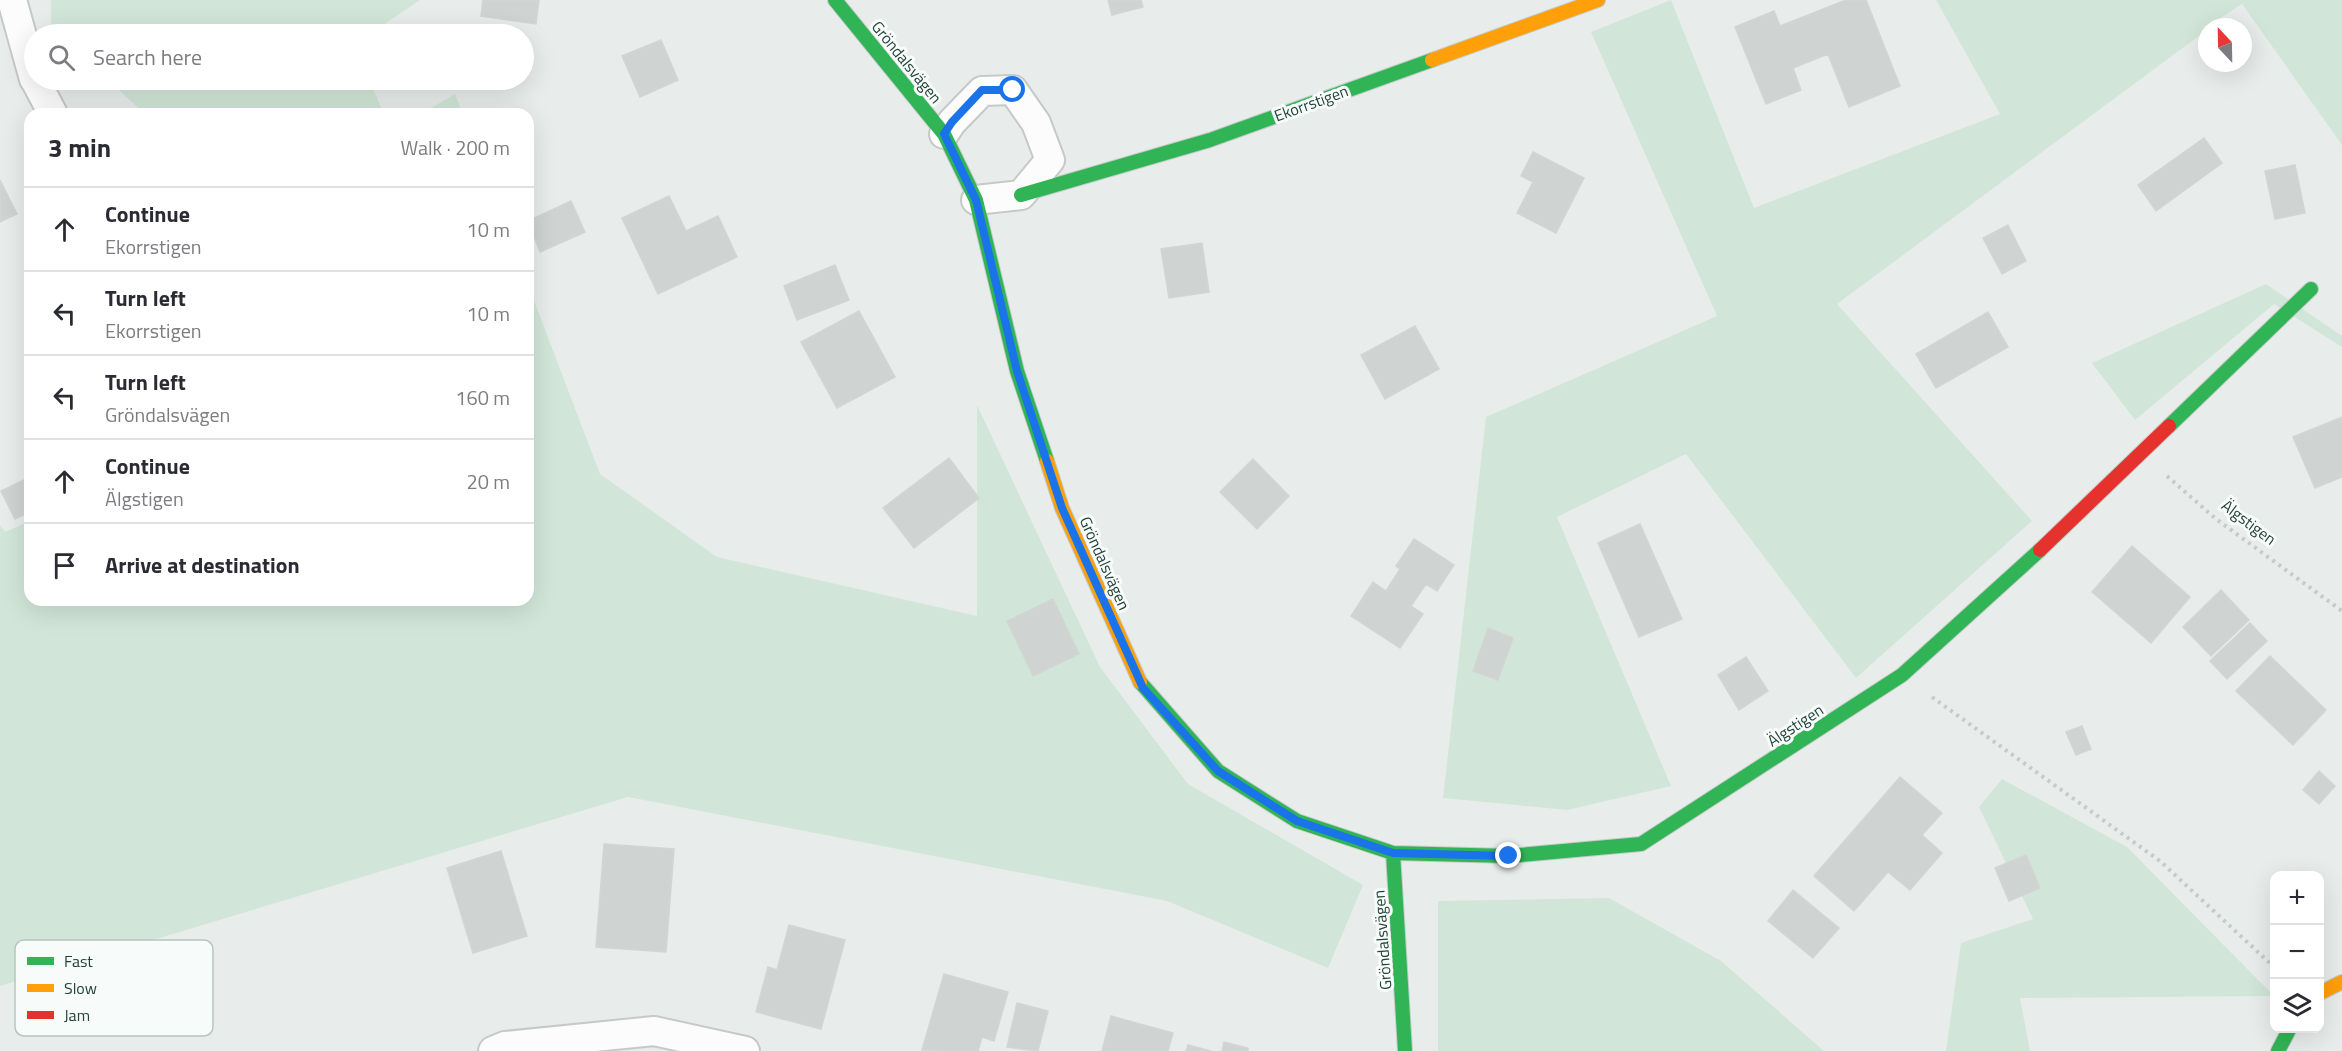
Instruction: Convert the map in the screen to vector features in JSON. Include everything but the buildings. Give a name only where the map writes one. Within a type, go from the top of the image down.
[{"type":"street","points":[[12,0],[24,41]]},
{"type":"street","name":"Gröndalsvägen","points":[[835,0],[944,134],[976,200],[1017,371],[1062,508],[1143,688],[1218,771],[1297,821],[1393,853],[1405,1051]]},
{"type":"street","name":"Ekorrstigen","points":[[976,200],[1021,195],[1210,140],[1598,0]]},
{"type":"street","points":[[41,90],[50,108]]},
{"type":"street","points":[[944,134],[982,90],[1013,90],[1036,123],[1050,160],[1021,195]]},
{"type":"street","name":"Älgstigen","points":[[1393,853],[1509,856],[1641,844],[1902,675],[2039,551],[2312,288]]},
{"type":"street","points":[[2324,991],[2342,982]]},
{"type":"street","points":[[493,1051],[505,1047],[654,1031],[745,1051]]},
{"type":"street","points":[[2278,1051],[2288,1033]]},
{"type":"path","name":"Älgstigen","points":[[2141,453],[2216,519],[2342,611]]},
{"type":"path","points":[[1902,675],[2160,861],[2270,963]]},
{"type":"green space","points":[[51,0],[420,0],[385,24],[51,24]]},
{"type":"green space","points":[[1671,0],[1754,208],[2000,114],[1936,0],[2342,0],[2342,145],[2242,4],[2221,18],[2198,18],[2198,37],[1837,304],[2032,521],[1856,678],[1686,454],[1557,517],[1671,786],[1567,810],[1443,798],[1486,417],[1717,316],[1591,32]]},
{"type":"green space","points":[[119,90],[373,90],[381,108],[138,108]]},
{"type":"green space","points":[[455,94],[461,108],[431,108]]},
{"type":"green space","points":[[2266,284],[2342,336],[2342,347],[2274,304],[2135,420],[2092,363]]},
{"type":"green space","points":[[534,301],[600,474],[717,557],[977,616],[977,405],[1100,667],[1188,784],[1363,885],[1328,968],[1167,901],[628,797],[153,940],[15,940],[15,981],[0,986],[0,525],[5,532],[24,524],[24,606],[534,606]]},
{"type":"green space","points":[[2002,779],[2127,847],[2270,992],[2270,996],[2020,998],[2030,1051],[1946,1051],[1961,943],[2033,919],[1979,807]]},
{"type":"green space","points":[[1609,898],[1721,961],[1824,1051],[1438,1051],[1438,901]]},
{"type":"traffic: fast","points":[[835,0],[944,134],[976,200],[1017,371],[1047,461]]},
{"type":"traffic: fast","points":[[1021,195],[1210,140],[1432,60]]},
{"type":"traffic: fast","points":[[2169,426],[2311,289]]},
{"type":"traffic: fast","points":[[1393,853],[1509,856],[1641,844],[1902,675],[2040,550]]},
{"type":"traffic: fast","points":[[1140,682],[1218,771],[1297,821],[1393,853],[1405,1051]]},
{"type":"traffic: fast","points":[[2278,1051],[2287,1033]]},
{"type":"traffic: slow","points":[[1432,60],[1598,0]]},
{"type":"traffic: slow","points":[[1047,461],[1062,508],[1140,682]]},
{"type":"traffic: slow","points":[[2324,991],[2342,982]]},
{"type":"traffic: jam","points":[[2040,550],[2169,426]]},
{"type":"route","points":[[1013,90],[982,90],[944,134],[976,200],[1017,371],[1062,508],[1143,688],[1218,771],[1297,821],[1393,853],[1509,856]]}]
